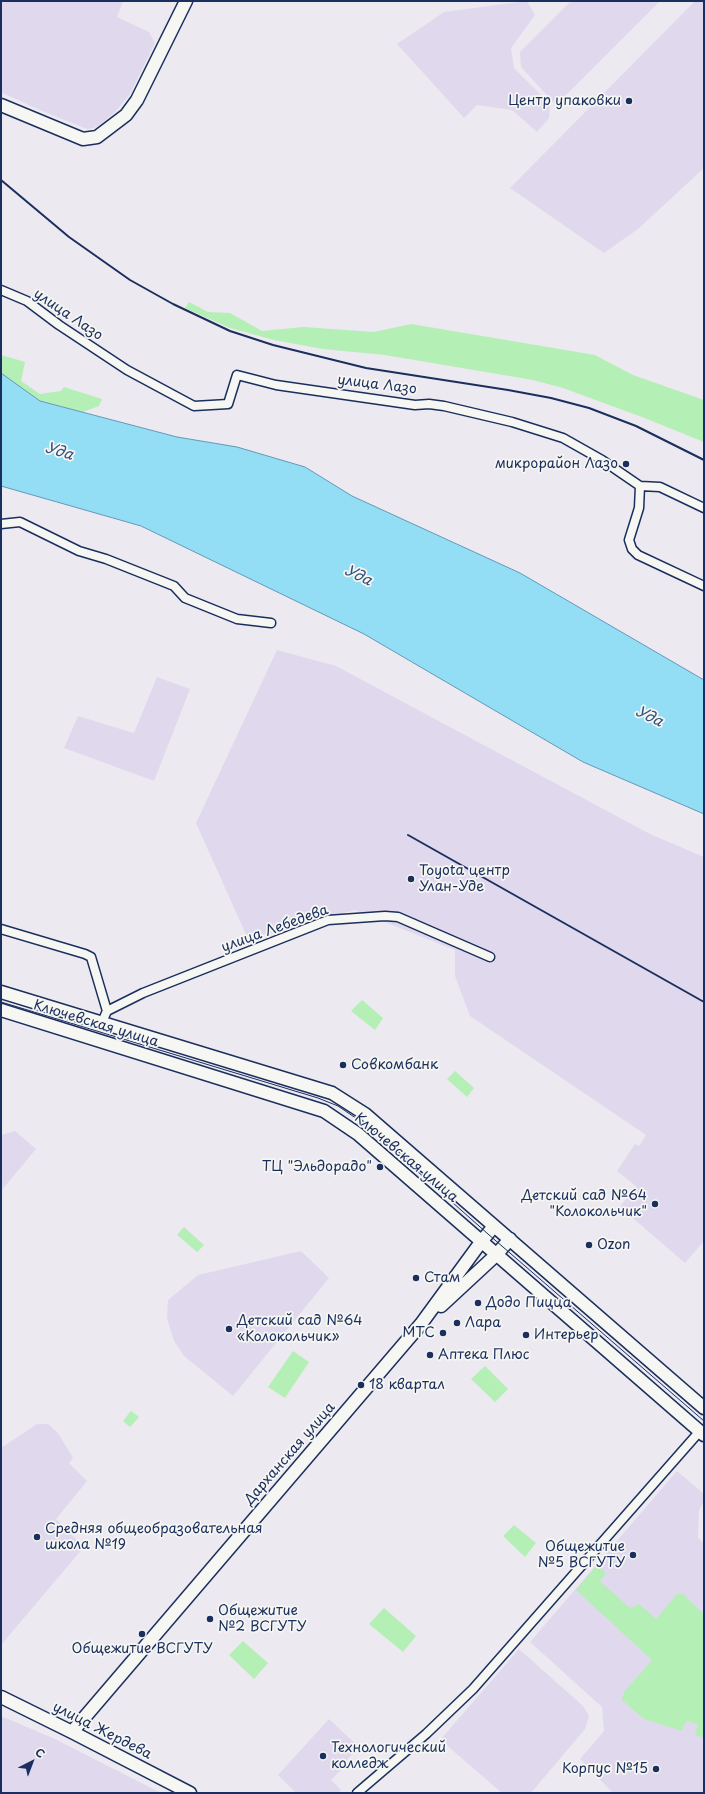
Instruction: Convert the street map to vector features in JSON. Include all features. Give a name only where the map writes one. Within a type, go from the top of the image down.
[{"type":"main road","points":[[1,105],[83,139],[98,137],[126,115],[137,100],[186,1]]},
{"type":"main road","name":"Ключевская улица","points":[[1,992],[332,1093],[365,1114],[704,1408]]},
{"type":"main road","name":"Ключевская улица","points":[[1,1010],[324,1111],[358,1134],[702,1433]]},
{"type":"main road","name":"Дарханская улица","points":[[72,1732],[421,1324],[494,1226]]},
{"type":"main road","name":"Дарханская улица","points":[[421,1324],[496,1255],[510,1240]]},
{"type":"main road","name":"улица Жердева","points":[[1,1697],[190,1793]]},
{"type":"street","name":"улица Лазо","points":[[1,290],[27,301],[59,325],[127,370],[194,406],[228,404],[237,375],[284,386],[415,404],[444,406],[512,422],[563,438],[602,460],[640,486]]},
{"type":"street","points":[[704,508],[660,487],[640,486],[639,508],[629,540],[632,549],[638,555],[704,586]]},
{"type":"street","points":[[1,524],[20,522],[79,551],[106,559],[174,586],[186,598],[237,619],[271,623]]},
{"type":"street","name":"улица Лебедева","points":[[107,1011],[143,993],[328,920],[385,916],[398,917],[490,957]]},
{"type":"street","points":[[1,929],[91,957],[107,1011],[102,1022]]},
{"type":"street","points":[[358,1793],[426,1734],[473,1689],[702,1433]]},
{"type":"shaded area","points":[[1,1],[123,1],[117,17],[149,32],[155,43],[130,94],[115,112],[101,124],[94,128],[87,129],[35,108],[1,92]]},
{"type":"shaded area","points":[[527,1],[535,15],[511,48],[514,68],[550,104],[549,118],[537,132],[512,110],[477,105],[464,118],[397,44],[444,12]]},
{"type":"shaded area","points":[[571,1],[660,1],[556,105],[521,67],[520,52]]},
{"type":"shaded area","points":[[695,1],[704,1],[704,168],[638,229],[604,253],[510,188]]},
{"type":"shaded area","points":[[277,650],[336,666],[650,834],[704,857],[704,1241],[685,1263],[620,1207],[636,1186],[617,1171],[635,1144],[639,1146],[646,1135],[470,1016],[455,976],[455,950],[355,910],[248,939],[196,823]]},
{"type":"shaded area","points":[[157,677],[190,689],[154,781],[64,748],[78,716],[134,733]]},
{"type":"shaded area","points":[[15,1131],[36,1149],[1,1191],[1,1135]]},
{"type":"shaded area","name":"Детский сад №64 «Колокольчик»","points":[[301,1251],[329,1278],[233,1396],[184,1356],[174,1341],[167,1318],[168,1300],[198,1275]]},
{"type":"shaded area","name":"Средняя общеобразовательная школа №19","points":[[37,1424],[48,1424],[58,1433],[73,1458],[69,1463],[87,1481],[56,1519],[84,1547],[1,1645],[1,1448]]},
{"type":"shaded area","points":[[677,1471],[704,1494],[704,1502],[699,1510],[698,1538],[704,1543],[704,1793],[613,1793],[580,1759],[604,1731],[602,1707],[530,1642]]},
{"type":"shaded area","points":[[519,1649],[583,1706],[589,1716],[585,1729],[531,1793],[502,1793],[441,1739]]},
{"type":"shaded area","points":[[1,1716],[55,1739],[161,1793],[1,1793]]},
{"type":"shaded area","name":"Технологический колледж","points":[[329,1719],[359,1747],[346,1761],[348,1763],[331,1780],[341,1790],[338,1793],[296,1793],[278,1775]]},
{"type":"green space","points":[[189,302],[208,312],[230,313],[262,331],[303,327],[374,332],[411,324],[595,355],[633,375],[704,400],[704,442],[563,388],[533,380],[385,355],[323,349],[274,340],[230,328],[185,308]]},
{"type":"green space","points":[[1,355],[25,362],[21,381],[40,394],[61,391],[64,387],[102,399],[99,406],[83,412],[40,401],[1,373]]},
{"type":"green space","points":[[362,1000],[383,1018],[375,1030],[351,1011]]},
{"type":"green space","points":[[455,1071],[474,1088],[467,1097],[447,1079]]},
{"type":"green space","points":[[184,1227],[204,1245],[197,1252],[177,1235]]},
{"type":"green space","points":[[293,1351],[309,1362],[285,1398],[268,1387]]},
{"type":"green space","points":[[485,1366],[508,1389],[495,1402],[471,1379]]},
{"type":"green space","points":[[131,1411],[139,1417],[130,1427],[123,1421]]},
{"type":"green space","points":[[514,1525],[536,1543],[525,1557],[503,1536]]},
{"type":"green space","points":[[597,1565],[605,1572],[605,1575],[600,1581],[630,1608],[639,1604],[656,1619],[677,1594],[683,1594],[704,1614],[704,1738],[695,1735],[698,1724],[686,1721],[682,1731],[644,1719],[622,1700],[624,1692],[652,1660],[576,1590]]},
{"type":"green space","points":[[384,1608],[416,1636],[403,1652],[369,1624]]},
{"type":"green space","points":[[243,1641],[268,1663],[254,1679],[229,1655]]},
{"type":"water","name":"Уда","points":[[1,373],[40,401],[177,437],[237,447],[305,467],[352,496],[520,573],[704,680],[704,814],[583,762],[364,634],[141,526],[1,486]]},
{"type":"tram line","points":[[1,1002],[318,1098],[338,1106],[363,1123],[488,1234],[704,1421]]},
{"type":"railway","points":[[1,180],[69,237],[130,280],[173,304],[230,331],[273,345],[366,368],[508,390],[551,398],[589,408],[636,426],[704,460]]},
{"type":"railway","points":[[408,835],[704,1002]]},
{"type":"place","name":"Центр упаковки","points":[[629,101]]},
{"type":"place","name":"микрорайон Лазо","points":[[626,464]]},
{"type":"place","name":"Toyota центр Улан-Уде","points":[[411,879]]},
{"type":"place","name":"Совкомбанк","points":[[343,1065]]},
{"type":"place","name":"ТЦ \"Эльдорадо\"","points":[[380,1167]]},
{"type":"place","name":"Детский сад №64 \"Колокольчик\"","points":[[655,1204]]},
{"type":"place","name":"Ozon","points":[[589,1245]]},
{"type":"place","name":"Стам","points":[[416,1278]]},
{"type":"place","name":"Додо Пицца","points":[[478,1303]]},
{"type":"place","name":"Лара","points":[[457,1323]]},
{"type":"place","name":"Детский сад №64 «Колокольчик»","points":[[229,1329]]},
{"type":"place","name":"МТС","points":[[443,1333]]},
{"type":"place","name":"Интерьер","points":[[526,1335]]},
{"type":"place","name":"Аптека Плюс","points":[[430,1355]]},
{"type":"place","name":"18 квартал","points":[[361,1385]]},
{"type":"place","name":"Средняя общеобразовательная школа №19","points":[[37,1537]]},
{"type":"place","name":"Общежитие №5 ВСГУТУ","points":[[633,1555]]},
{"type":"place","name":"Общежитие №2 ВСГУТУ","points":[[210,1619]]},
{"type":"place","name":"Общежитие ВСГУТУ","points":[[142,1634]]},
{"type":"place","name":"Технологический колледж","points":[[323,1756]]},
{"type":"place","name":"Корпус №15","points":[[656,1769]]}]
